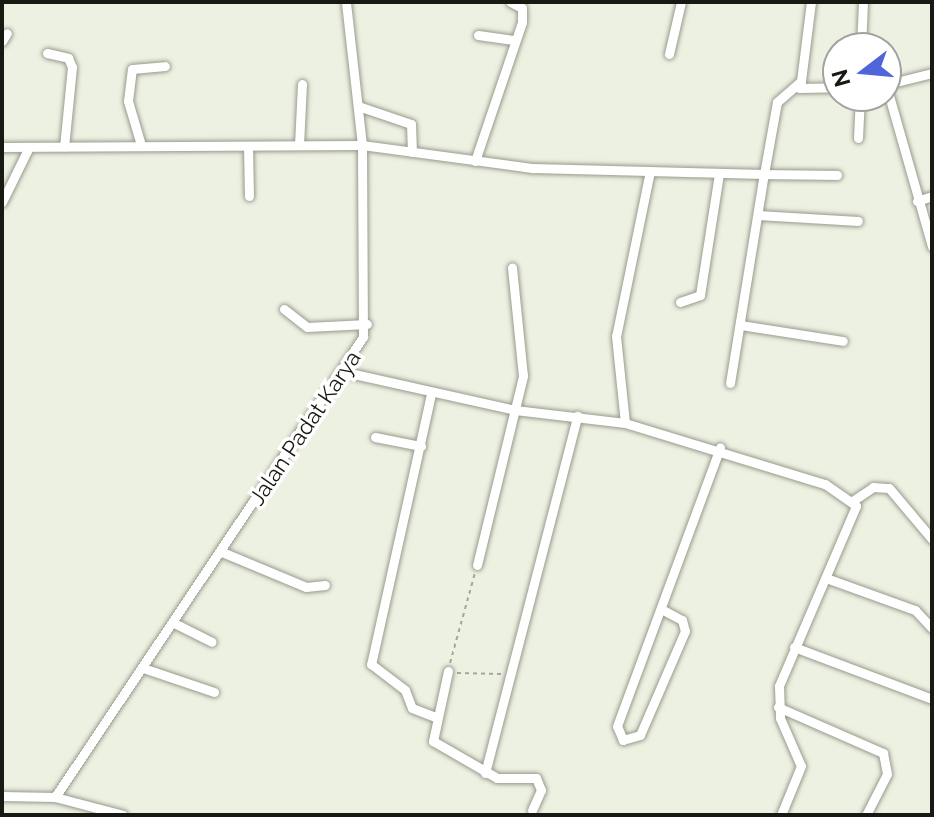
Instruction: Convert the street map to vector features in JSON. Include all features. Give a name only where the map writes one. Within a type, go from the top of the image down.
[{"type":"street","name":"Jalan Padat Karya","points":[[55,797],[345,372],[367,324],[362,145],[346,2]]},
{"type":"street","points":[[475,161],[523,14],[510,2]]},
{"type":"street","points":[[669,54],[681,2]]},
{"type":"street","points":[[799,88],[811,2]]},
{"type":"street","points":[[862,32],[863,2]]},
{"type":"street","points":[[478,35],[515,40]]},
{"type":"street","points":[[47,53],[66,57],[72,67],[64,147]]},
{"type":"street","points":[[141,145],[128,101],[132,69],[165,66]]},
{"type":"street","points":[[902,80],[932,73]]},
{"type":"street","points":[[299,145],[302,84]]},
{"type":"street","points":[[730,383],[777,102],[799,88],[822,87]]},
{"type":"street","points":[[358,106],[411,124],[412,152]]},
{"type":"street","points":[[858,138],[859,112]]},
{"type":"street","points":[[894,112],[932,247]]},
{"type":"street","points":[[2,147],[362,145],[475,161],[650,171],[837,175]]},
{"type":"street","points":[[248,146],[249,196]]},
{"type":"street","points":[[2,202],[29,147]]},
{"type":"street","points":[[625,423],[616,336],[650,171]]},
{"type":"street","points":[[680,302],[700,295],[719,173]]},
{"type":"street","points":[[917,201],[932,196]]},
{"type":"street","points":[[758,215],[858,221]]},
{"type":"street","points":[[477,565],[515,410],[524,357],[512,268]]},
{"type":"street","points":[[284,309],[312,328],[367,324]]},
{"type":"street","points":[[740,325],[843,341]]},
{"type":"street","points":[[345,372],[431,394],[515,410],[625,423],[720,447],[854,500]]},
{"type":"street","points":[[431,394],[371,664],[405,690],[412,708],[435,717]]},
{"type":"street","points":[[485,773],[577,416]]},
{"type":"street","points":[[375,437],[421,446]]},
{"type":"street","points":[[663,610],[682,620],[685,631],[640,735],[623,740],[617,726],[663,610],[720,447]]},
{"type":"street","points":[[781,815],[801,758],[778,707],[794,647],[850,529],[854,500],[873,487],[889,488],[932,539]]},
{"type":"street","points":[[222,552],[306,587],[325,585]]},
{"type":"street","points":[[826,578],[930,622]]},
{"type":"street","points":[[174,623],[212,642]]},
{"type":"street","points":[[794,647],[932,699]]},
{"type":"street","points":[[143,668],[214,692]]},
{"type":"street","points":[[448,671],[435,717],[437,745],[485,773],[536,778],[541,790],[532,810]]},
{"type":"street","points":[[778,707],[883,753],[887,774],[866,815]]},
{"type":"street","points":[[2,796],[55,797],[82,810],[123,815]]},
{"type":"path","points":[[477,565],[448,671],[485,677],[511,672]]}]
